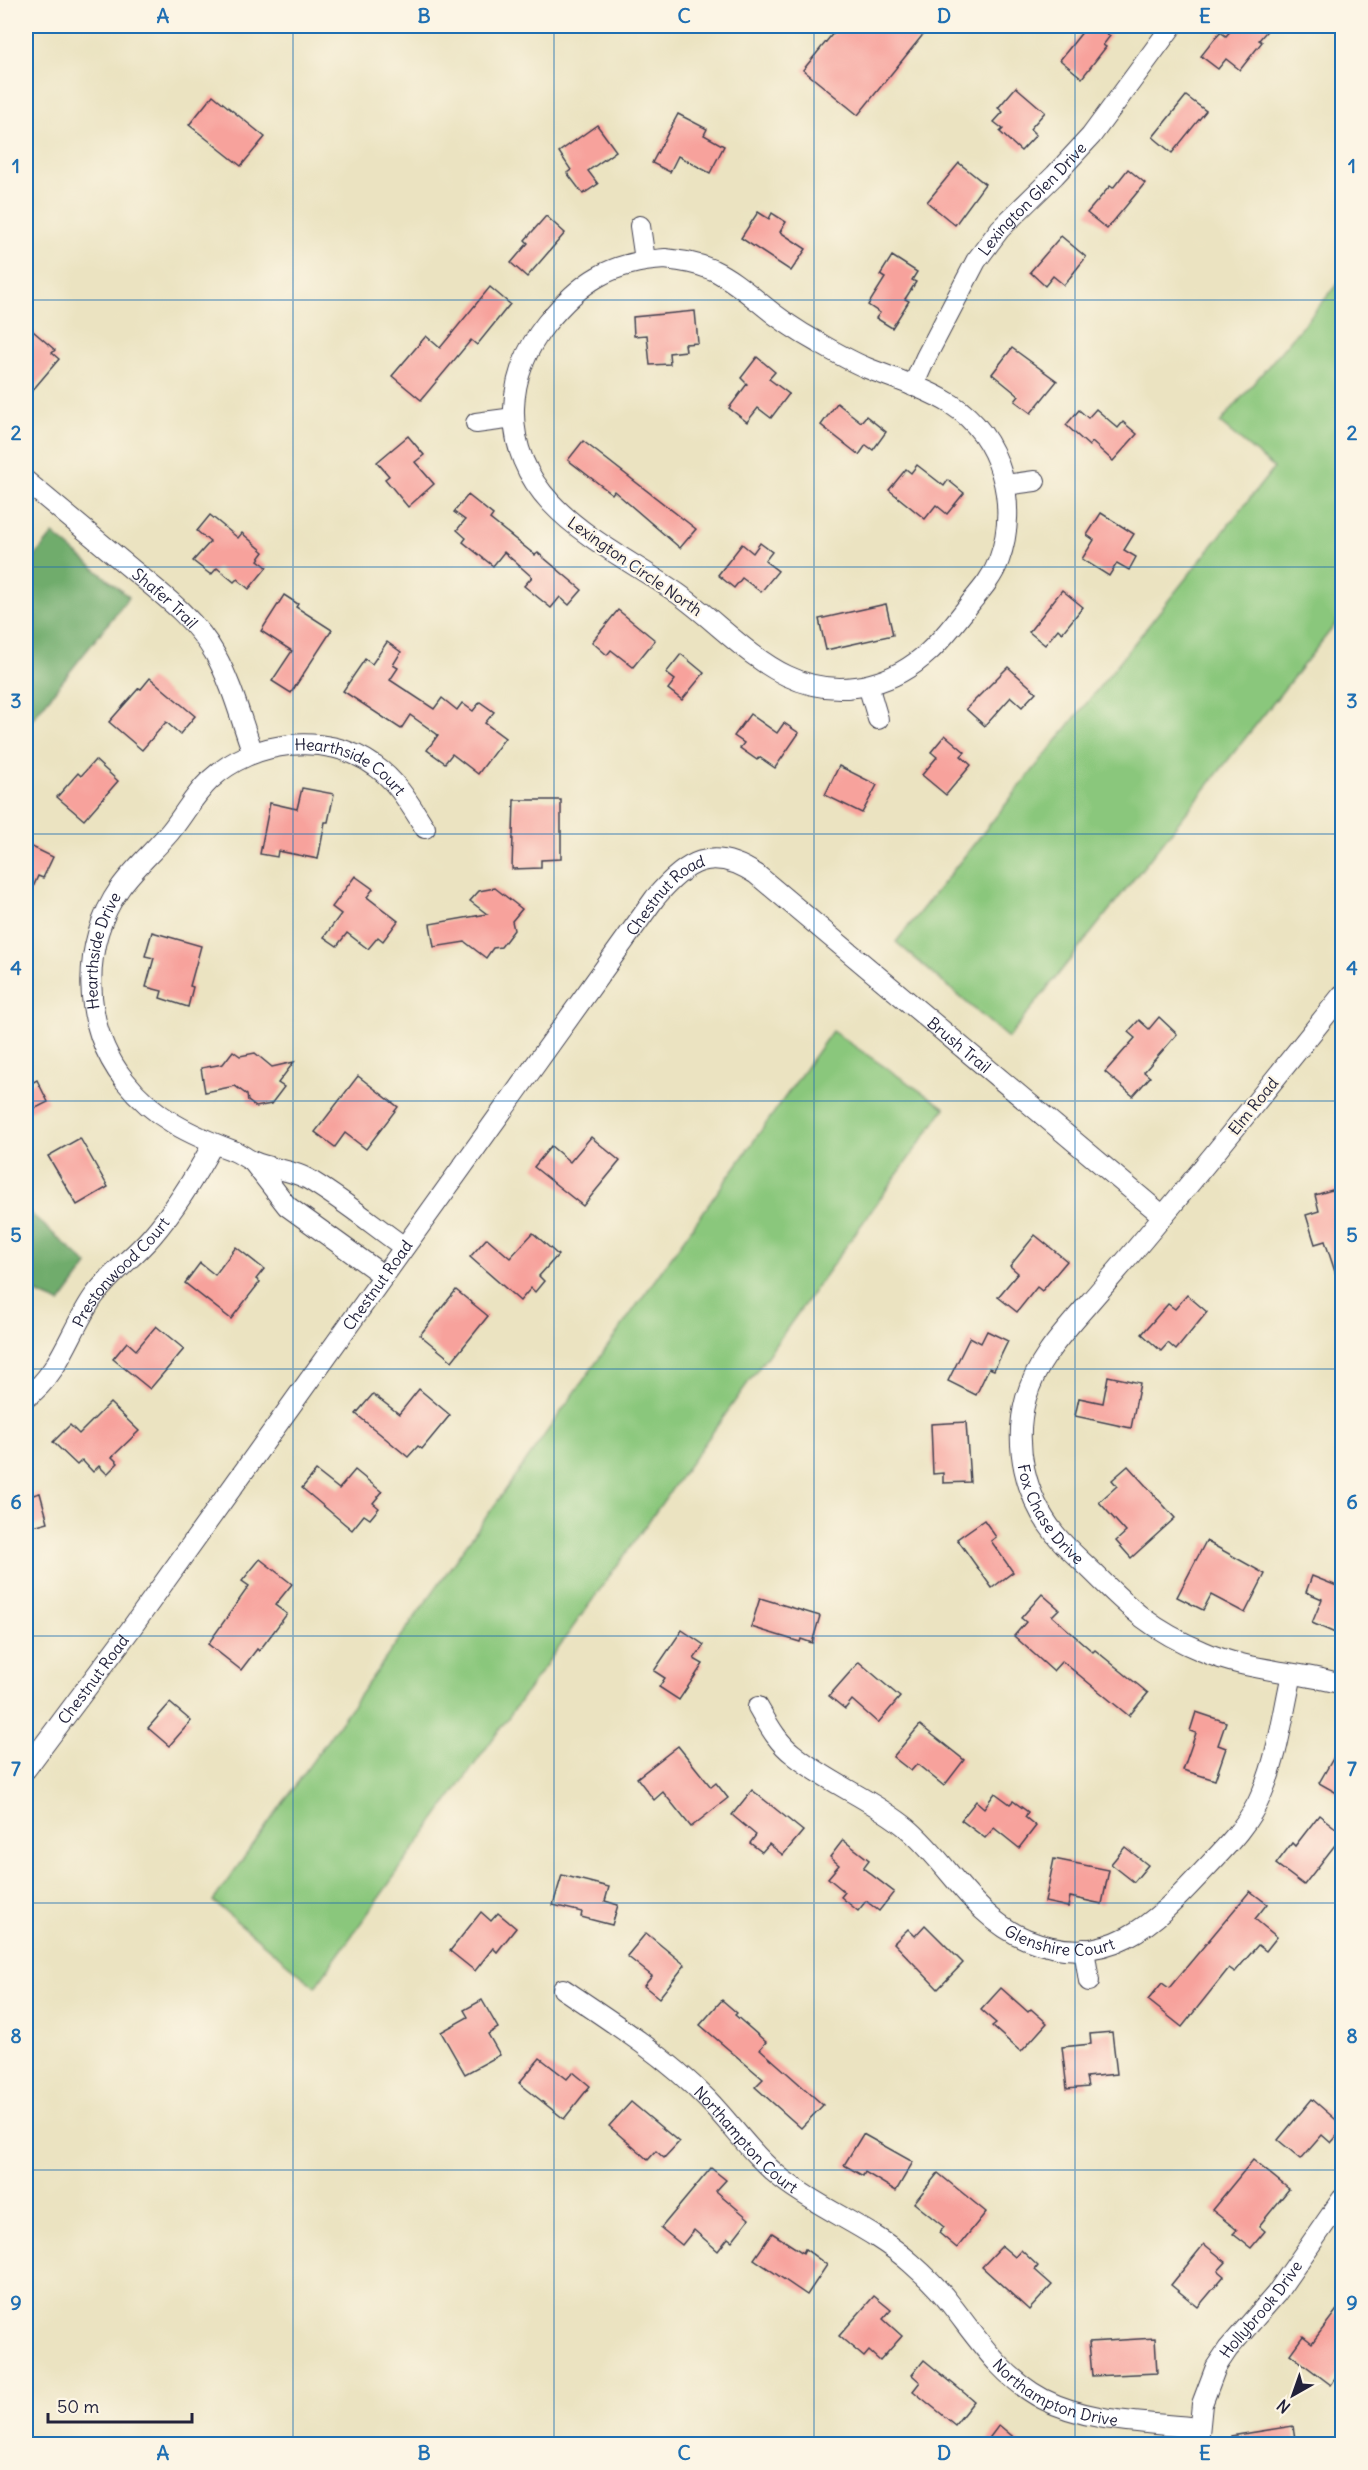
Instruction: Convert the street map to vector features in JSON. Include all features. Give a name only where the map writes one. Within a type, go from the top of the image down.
[{"type":"street","name":"Lexington Glen Drive","points":[[913,386],[976,261],[1000,229],[1056,175],[1091,136],[1172,26]]},
{"type":"street","points":[[640,226],[645,260]]},
{"type":"street","name":"Lexington Circle North","points":[[665,259],[690,262],[711,269],[810,338],[862,366],[913,386],[953,406],[968,418],[990,447],[1005,485],[1008,518],[1005,542],[989,581],[938,645],[923,659],[886,680],[868,685],[828,687],[806,684],[787,677],[745,650],[678,594],[579,529],[560,513],[530,478],[521,458],[514,418],[515,393],[520,369],[531,346],[562,305],[600,274],[645,260],[665,259]]},
{"type":"street","points":[[476,423],[514,418]]},
{"type":"street","name":"Shafer Trail","points":[[26,481],[159,592],[200,632],[222,669],[253,753]]},
{"type":"street","points":[[1005,485],[1035,481]]},
{"type":"street","points":[[868,685],[878,719]]},
{"type":"street","name":"Hearthside Court","points":[[253,753],[282,745],[310,744],[363,758],[388,776],[425,828]]},
{"type":"street","name":"Hearthside Drive","points":[[253,753],[230,764],[209,780],[170,832],[129,876],[115,896],[103,919],[92,959],[93,1012],[106,1051],[124,1080],[160,1117],[181,1130],[236,1152],[253,1162],[307,1178],[404,1247]]},
{"type":"street","name":"Chestnut Road","points":[[27,1767],[130,1630],[668,882],[694,862],[709,859],[742,864],[756,874]]},
{"type":"street","name":"Brush Trail","points":[[756,874],[1163,1216]]},
{"type":"street","name":"Elm Road","points":[[1163,1216],[1342,995]]},
{"type":"street","name":"Prestonwood Court","points":[[26,1398],[53,1371],[94,1296],[115,1270],[151,1237],[166,1218],[195,1177],[213,1144]]},
{"type":"street","name":"Hearthside Drive","points":[[253,1162],[287,1206],[384,1276]]},
{"type":"street","name":"Fox Chase Drive","points":[[1163,1216],[1051,1347],[1035,1374],[1021,1421],[1024,1470],[1032,1498],[1057,1537],[1122,1602],[1149,1624],[1174,1639],[1205,1653],[1251,1666],[1319,1677],[1342,1684]]},
{"type":"street","name":"Glenshire Court","points":[[758,1707],[776,1737],[792,1754],[889,1813],[914,1834],[984,1912],[1002,1927],[1026,1939],[1051,1947],[1084,1949],[1097,1948],[1119,1941],[1142,1929],[1167,1911],[1227,1846],[1246,1821],[1261,1795],[1272,1766],[1292,1674]]},
{"type":"street","points":[[1084,1949],[1089,1981]]},
{"type":"street","name":"Northampton Court","points":[[563,1989],[664,2060],[707,2099],[752,2152],[782,2179],[816,2202],[889,2244],[933,2284]]},
{"type":"street","name":"Hollybrook Drive","points":[[1198,2436],[1202,2404],[1216,2367],[1228,2349],[1276,2294],[1342,2199]]},
{"type":"street","name":"Northampton Drive","points":[[933,2284],[952,2306],[979,2345],[1024,2388],[1066,2409],[1198,2436]]},
{"type":"green space","points":[[1342,279],[1342,616],[1008,1038],[896,942],[1274,468],[1220,423]]},
{"type":"green space","points":[[53,534],[129,597],[26,727],[26,567]]},
{"type":"green space","points":[[832,1031],[945,1108],[315,1987],[213,1901]]},
{"type":"green space","points":[[26,1209],[88,1265],[60,1303],[26,1289]]},
{"type":"building","points":[[839,26],[930,26],[858,115],[803,70]]},
{"type":"building","points":[[1087,26],[1096,26],[1110,36],[1103,45],[1106,47],[1082,78],[1060,60]]},
{"type":"building","points":[[1235,26],[1271,26],[1259,40],[1262,42],[1240,70],[1226,59],[1218,69],[1201,56],[1220,32],[1226,36]]},
{"type":"building","points":[[1016,87],[1045,112],[1030,129],[1036,135],[1021,151],[1000,132],[1003,129],[994,122],[1003,112],[998,108]]},
{"type":"building","points":[[213,95],[265,137],[241,166],[189,125]]},
{"type":"building","points":[[1186,96],[1206,111],[1172,153],[1153,137]]},
{"type":"building","points":[[678,114],[707,129],[704,135],[724,146],[710,173],[678,156],[670,172],[652,163]]},
{"type":"building","points":[[597,125],[616,151],[588,171],[598,184],[583,194],[567,173],[571,170],[559,152]]},
{"type":"building","points":[[959,163],[985,184],[955,225],[927,202]]},
{"type":"building","points":[[1128,169],[1145,183],[1107,229],[1087,213],[1110,186],[1113,188]]},
{"type":"building","points":[[758,212],[769,219],[772,213],[786,222],[780,232],[806,249],[791,271],[741,238]]},
{"type":"building","points":[[546,216],[565,233],[527,277],[511,263],[528,243],[525,240]]},
{"type":"building","points":[[1061,236],[1086,257],[1064,285],[1053,276],[1045,286],[1030,272]]},
{"type":"building","points":[[892,256],[917,272],[912,280],[916,282],[905,299],[909,301],[892,328],[876,318],[880,313],[868,305],[885,278],[880,275]]},
{"type":"building","points":[[490,287],[510,304],[477,345],[471,340],[421,400],[392,376],[426,336],[440,348]]},
{"type":"building","points":[[695,311],[698,343],[685,344],[686,351],[669,353],[670,364],[650,365],[647,335],[634,336],[633,317]]},
{"type":"building","points":[[26,325],[55,350],[52,353],[59,359],[26,398]]},
{"type":"building","points":[[1012,348],[1057,381],[1031,413],[1015,401],[1019,396],[992,374]]},
{"type":"building","points":[[757,357],[775,372],[769,379],[789,394],[771,418],[758,408],[747,422],[729,408],[747,384],[741,378]]},
{"type":"building","points":[[837,403],[861,422],[866,416],[886,432],[873,450],[866,445],[859,455],[821,425]]},
{"type":"building","points":[[1096,409],[1118,428],[1123,422],[1137,434],[1113,461],[1092,442],[1089,446],[1066,425],[1079,410],[1088,418]]},
{"type":"building","points":[[408,436],[424,455],[415,462],[434,484],[408,507],[385,479],[389,476],[377,462]]},
{"type":"building","points":[[583,441],[696,529],[680,548],[614,491],[612,494],[568,460]]},
{"type":"building","points":[[917,465],[944,486],[948,480],[964,493],[947,514],[936,505],[925,519],[889,490],[906,469],[911,473]]},
{"type":"building","points":[[468,495],[493,515],[490,519],[535,555],[538,553],[582,590],[569,605],[560,597],[551,608],[524,586],[532,577],[504,552],[493,566],[463,542],[466,538],[457,530],[465,520],[454,512]]},
{"type":"building","points":[[1101,513],[1134,534],[1124,550],[1136,557],[1129,570],[1117,563],[1109,576],[1082,559],[1094,540],[1087,535]]},
{"type":"building","points":[[210,515],[238,538],[242,533],[264,552],[258,560],[267,567],[249,589],[237,579],[234,582],[217,568],[211,575],[193,561],[210,542],[197,531]]},
{"type":"building","points":[[760,543],[772,552],[765,561],[778,571],[761,592],[742,578],[734,588],[718,575],[742,544],[753,553]]},
{"type":"building","points":[[1062,590],[1083,607],[1062,633],[1058,629],[1045,645],[1029,632]]},
{"type":"building","points":[[284,595],[298,604],[296,607],[332,630],[291,693],[272,681],[292,651],[261,631]]},
{"type":"building","points":[[886,604],[893,635],[826,650],[819,619]]},
{"type":"building","points":[[618,610],[655,640],[633,667],[611,650],[607,655],[592,642]]},
{"type":"building","points":[[387,642],[401,652],[393,665],[398,668],[390,680],[434,709],[442,698],[457,710],[462,703],[473,711],[480,702],[494,712],[485,723],[505,738],[478,774],[452,754],[445,763],[427,750],[438,735],[410,715],[401,729],[343,691],[365,659],[372,664]]},
{"type":"building","points":[[681,654],[704,673],[682,700],[668,689],[675,680],[666,673]]},
{"type":"building","points":[[1008,667],[1036,692],[1022,707],[1011,697],[985,726],[966,709]]},
{"type":"building","points":[[150,678],[195,716],[180,734],[166,722],[142,750],[109,722]]},
{"type":"building","points":[[750,714],[777,733],[784,723],[799,733],[775,768],[759,757],[757,760],[740,748],[744,743],[734,736]]},
{"type":"building","points":[[945,735],[965,752],[961,756],[971,765],[946,795],[922,775],[937,757],[931,752]]},
{"type":"building","points":[[95,760],[118,781],[84,820],[57,797],[78,773],[81,776]]},
{"type":"building","points":[[839,766],[877,785],[862,813],[825,795]]},
{"type":"building","points":[[302,788],[334,794],[328,822],[325,822],[318,859],[278,851],[277,857],[260,854],[270,803],[297,809]]},
{"type":"building","points":[[514,800],[561,800],[561,859],[541,860],[541,868],[512,869]]},
{"type":"building","points":[[26,844],[53,857],[43,878],[38,876],[26,903]]},
{"type":"building","points":[[355,876],[373,889],[367,897],[398,921],[383,941],[378,937],[368,949],[347,933],[337,946],[324,937],[341,914],[332,907]]},
{"type":"building","points":[[495,888],[522,909],[512,921],[514,930],[501,947],[493,948],[486,958],[465,942],[434,947],[430,924],[487,914],[470,901],[479,891]]},
{"type":"building","points":[[152,932],[201,946],[190,986],[193,987],[188,1007],[160,998],[162,991],[146,987],[154,958],[145,956]]},
{"type":"building","points":[[1159,1017],[1177,1034],[1144,1072],[1150,1077],[1133,1096],[1105,1072],[1135,1038],[1128,1032],[1139,1020],[1149,1029]]},
{"type":"building","points":[[233,1051],[240,1056],[255,1053],[272,1067],[294,1062],[278,1083],[284,1087],[271,1104],[256,1107],[248,1101],[247,1095],[235,1086],[205,1092],[201,1068],[223,1064]]},
{"type":"building","points":[[358,1076],[398,1107],[366,1149],[345,1133],[335,1147],[315,1132]]},
{"type":"building","points":[[37,1080],[48,1102],[26,1113],[26,1086]]},
{"type":"building","points":[[591,1137],[620,1161],[583,1206],[534,1167],[551,1146],[570,1162]]},
{"type":"building","points":[[80,1138],[108,1187],[77,1205],[48,1156]]},
{"type":"building","points":[[1342,1187],[1342,1284],[1339,1284],[1325,1241],[1315,1244],[1306,1215],[1319,1211],[1315,1195]]},
{"type":"building","points":[[533,1233],[558,1255],[539,1276],[544,1281],[535,1292],[531,1288],[520,1301],[470,1257],[487,1238],[510,1258]]},
{"type":"building","points":[[1035,1235],[1067,1261],[1042,1291],[1037,1287],[1017,1312],[998,1297],[1018,1273],[1010,1266]]},
{"type":"building","points":[[236,1247],[264,1269],[256,1279],[260,1282],[231,1319],[185,1283],[200,1263],[215,1275]]},
{"type":"building","points":[[456,1290],[488,1316],[452,1361],[420,1335]]},
{"type":"building","points":[[1187,1295],[1207,1312],[1176,1350],[1168,1343],[1161,1351],[1142,1334],[1168,1304],[1175,1309]]},
{"type":"building","points":[[156,1326],[184,1349],[150,1389],[113,1359],[127,1342],[136,1350]]},
{"type":"building","points":[[987,1331],[1008,1341],[994,1370],[989,1368],[976,1395],[948,1381],[970,1337],[981,1343]]},
{"type":"building","points":[[1108,1376],[1140,1383],[1131,1428],[1075,1416],[1079,1398],[1103,1403]]},
{"type":"building","points":[[419,1389],[450,1415],[422,1449],[418,1446],[408,1457],[356,1414],[373,1394],[399,1414]]},
{"type":"building","points":[[110,1403],[139,1431],[112,1457],[118,1463],[107,1474],[99,1466],[93,1472],[82,1460],[77,1465],[53,1442],[70,1425],[79,1434]]},
{"type":"building","points":[[966,1422],[970,1482],[943,1483],[943,1473],[933,1474],[931,1424]]},
{"type":"building","points":[[1128,1466],[1175,1518],[1131,1558],[1116,1541],[1126,1532],[1099,1502],[1117,1486],[1112,1480]]},
{"type":"building","points":[[355,1470],[382,1492],[373,1503],[379,1508],[370,1519],[364,1515],[352,1530],[302,1488],[316,1471],[339,1489]]},
{"type":"building","points":[[40,1493],[48,1522],[26,1528],[26,1497]]},
{"type":"building","points":[[984,1520],[996,1537],[991,1541],[1013,1572],[992,1588],[957,1539]]},
{"type":"building","points":[[1206,1541],[1265,1574],[1245,1613],[1211,1595],[1203,1610],[1177,1597]]},
{"type":"building","points":[[260,1559],[292,1584],[275,1605],[287,1614],[259,1651],[257,1649],[241,1670],[208,1644],[249,1586],[242,1581]]},
{"type":"building","points":[[1312,1576],[1342,1588],[1342,1614],[1335,1633],[1312,1623],[1322,1599],[1306,1592]]},
{"type":"building","points":[[1042,1594],[1059,1609],[1052,1616],[1093,1652],[1095,1650],[1148,1693],[1129,1716],[1062,1661],[1053,1671],[1014,1636],[1026,1622],[1021,1618]]},
{"type":"building","points":[[760,1598],[820,1616],[812,1643],[801,1639],[800,1642],[751,1627]]},
{"type":"building","points":[[682,1630],[704,1645],[694,1659],[703,1664],[679,1700],[659,1687],[665,1678],[654,1671]]},
{"type":"building","points":[[859,1662],[900,1697],[878,1723],[852,1700],[845,1709],[829,1696]]},
{"type":"building","points":[[170,1703],[191,1721],[169,1746],[148,1728]]},
{"type":"building","points":[[1196,1712],[1226,1722],[1218,1745],[1226,1748],[1215,1780],[1183,1770],[1196,1733],[1190,1731]]},
{"type":"building","points":[[920,1725],[964,1760],[944,1786],[917,1764],[911,1771],[893,1757]]},
{"type":"building","points":[[1342,1743],[1342,1796],[1319,1783]]},
{"type":"building","points":[[678,1746],[711,1787],[716,1783],[728,1798],[691,1827],[663,1792],[654,1800],[637,1778]]},
{"type":"building","points":[[752,1790],[803,1831],[783,1855],[769,1844],[762,1852],[750,1843],[756,1835],[732,1815]]},
{"type":"building","points":[[995,1793],[1010,1804],[1013,1801],[1028,1812],[1025,1817],[1036,1826],[1019,1848],[994,1828],[985,1838],[961,1820],[976,1801],[984,1808]]},
{"type":"building","points":[[1319,1815],[1342,1833],[1342,1836],[1304,1885],[1276,1864],[1292,1843],[1295,1846]]},
{"type":"building","points":[[843,1840],[869,1860],[863,1868],[894,1892],[879,1911],[866,1901],[858,1911],[841,1897],[845,1892],[828,1878],[839,1865],[830,1857]]},
{"type":"building","points":[[1125,1847],[1148,1865],[1134,1882],[1111,1864]]},
{"type":"building","points":[[1054,1859],[1109,1870],[1102,1904],[1070,1897],[1068,1907],[1045,1902]]},
{"type":"building","points":[[562,1875],[609,1887],[605,1901],[618,1905],[612,1925],[581,1917],[582,1912],[553,1905]]},
{"type":"building","points":[[1250,1891],[1267,1904],[1255,1919],[1277,1937],[1266,1951],[1258,1945],[1235,1972],[1229,1968],[1182,2027],[1148,2000],[1162,1983],[1169,1988]]},
{"type":"building","points":[[481,1912],[491,1921],[498,1913],[516,1928],[497,1952],[493,1948],[475,1971],[450,1951]]},
{"type":"building","points":[[925,1925],[963,1963],[938,1989],[894,1943],[908,1929],[915,1936]]},
{"type":"building","points":[[646,1933],[685,1965],[659,1998],[644,1986],[652,1976],[627,1956]]},
{"type":"building","points":[[1001,1988],[1028,2012],[1031,2009],[1047,2023],[1021,2052],[992,2026],[996,2023],[981,2010]]},
{"type":"building","points":[[482,2000],[498,2028],[488,2034],[500,2055],[465,2074],[441,2032],[468,2017],[464,2010]]},
{"type":"building","points":[[722,2000],[737,2013],[735,2015],[766,2042],[760,2049],[823,2105],[801,2128],[755,2087],[763,2079],[700,2025]]},
{"type":"building","points":[[1112,2032],[1117,2074],[1086,2077],[1088,2087],[1067,2089],[1062,2047],[1091,2044],[1090,2034]]},
{"type":"building","points":[[540,2058],[567,2079],[573,2072],[590,2086],[564,2119],[519,2083]]},
{"type":"building","points":[[1312,2099],[1342,2125],[1342,2130],[1331,2143],[1322,2135],[1301,2159],[1278,2140]]},
{"type":"building","points":[[631,2102],[679,2142],[664,2158],[656,2151],[648,2160],[609,2126]]},
{"type":"building","points":[[863,2134],[913,2162],[896,2191],[865,2172],[863,2176],[844,2165]]},
{"type":"building","points":[[1253,2160],[1289,2189],[1259,2226],[1265,2231],[1251,2248],[1233,2234],[1237,2230],[1212,2210]]},
{"type":"building","points":[[711,2168],[726,2180],[716,2191],[749,2219],[732,2241],[728,2238],[718,2251],[694,2230],[682,2245],[661,2228]]},
{"type":"building","points":[[938,2173],[986,2212],[957,2248],[939,2233],[944,2227],[914,2203]]},
{"type":"building","points":[[772,2233],[803,2253],[805,2249],[827,2265],[807,2295],[754,2259]]},
{"type":"building","points":[[1204,2244],[1226,2262],[1218,2271],[1224,2276],[1198,2307],[1171,2285]]},
{"type":"building","points":[[1002,2246],[1015,2257],[1021,2250],[1038,2266],[1035,2270],[1052,2285],[1029,2310],[982,2267]]},
{"type":"building","points":[[874,2296],[891,2310],[883,2319],[902,2336],[880,2361],[869,2351],[864,2357],[839,2336]]},
{"type":"building","points":[[1342,2303],[1342,2369],[1331,2385],[1290,2354],[1303,2336],[1312,2343]]},
{"type":"building","points":[[1155,2338],[1157,2373],[1092,2376],[1089,2342]]},
{"type":"building","points":[[924,2360],[974,2401],[955,2425],[913,2391],[920,2382],[912,2375]]},
{"type":"building","points":[[999,2425],[1023,2445],[984,2445]]},
{"type":"building","points":[[1293,2426],[1296,2445],[1232,2445],[1231,2436]]}]
